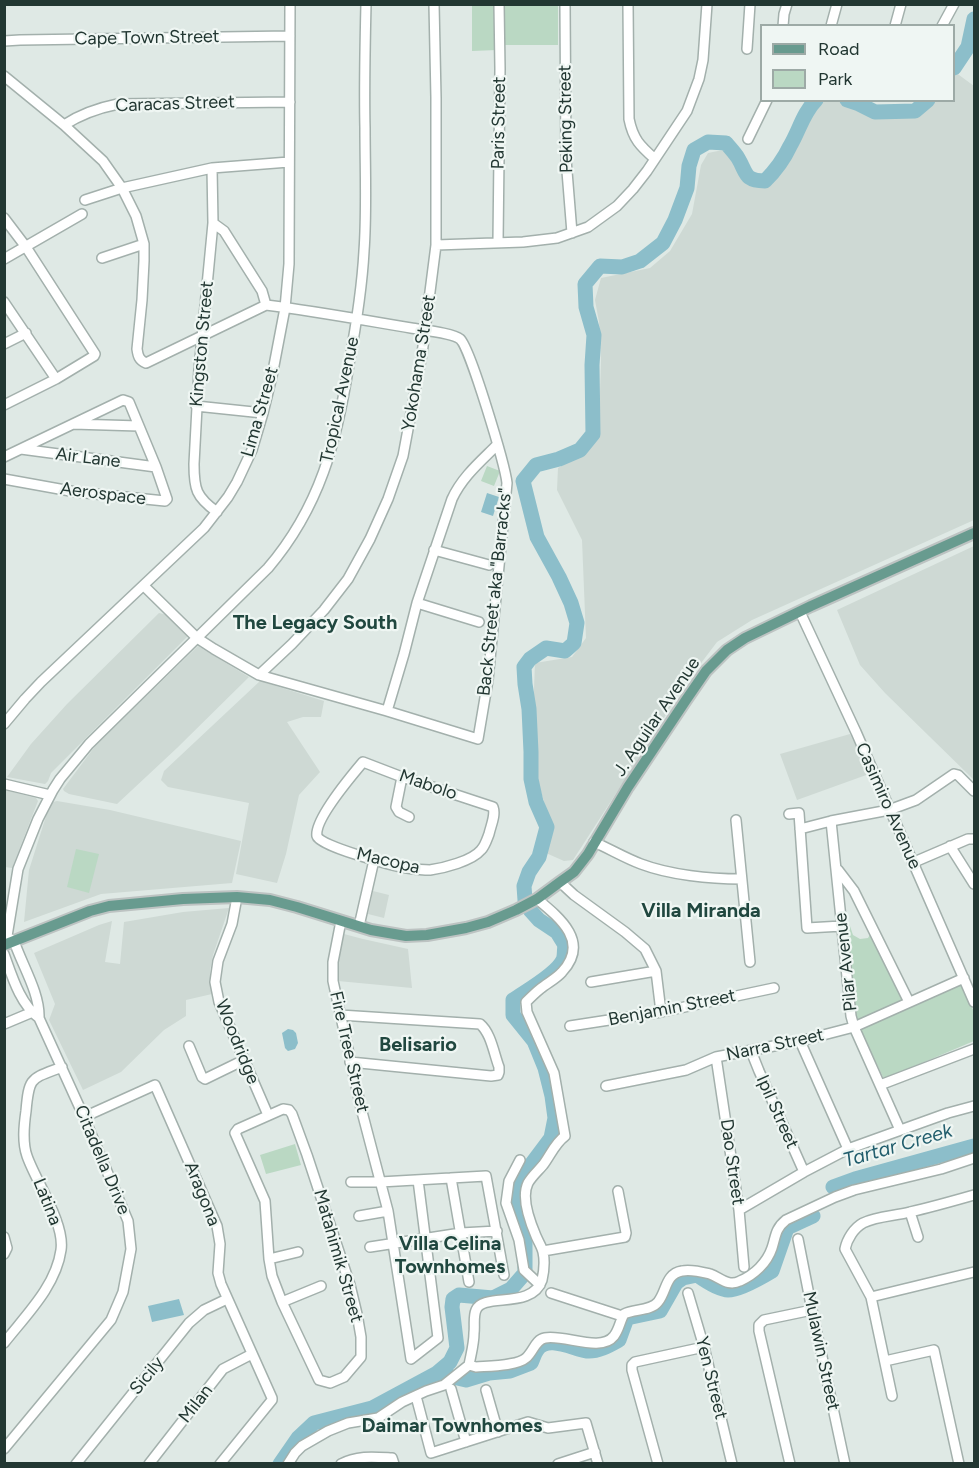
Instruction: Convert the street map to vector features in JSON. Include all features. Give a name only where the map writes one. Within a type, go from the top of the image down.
[{"type":"main road","name":"J. Aguilar Avenue","points":[[359,926],[406,936],[427,935],[466,928],[488,921],[535,900],[574,872],[588,854],[628,787],[706,671],[727,650],[745,638],[800,612],[975,533]]},
{"type":"main road","points":[[8,941],[108,906],[183,899],[237,897],[270,900],[359,926]]},
{"type":"street","name":"Lima Street","points":[[4,724],[41,682],[204,528],[228,497],[252,450],[263,413],[285,308],[289,264],[290,4]]},
{"type":"street","name":"Tropical Avenue","points":[[8,941],[18,869],[31,835],[60,779],[89,744],[268,568],[290,541],[323,476],[345,393],[361,292],[365,239],[366,4]]},
{"type":"street","name":"Yokohama Street","points":[[259,675],[324,610],[348,579],[388,499],[403,456],[425,330],[436,245],[434,4]]},
{"type":"street","name":"Paris Street","points":[[498,242],[499,4]]},
{"type":"street","name":"Peking Street","points":[[565,4],[566,159],[572,233]]},
{"type":"street","points":[[628,4],[629,119],[636,140],[656,159]]},
{"type":"street","points":[[436,245],[523,242],[557,238],[588,227],[617,206],[656,159],[687,111],[699,79],[703,60],[707,4]]},
{"type":"street","points":[[747,49],[750,4]]},
{"type":"street","points":[[783,24],[787,4]]},
{"type":"street","points":[[832,24],[837,4]]},
{"type":"street","points":[[896,24],[901,4]]},
{"type":"street","points":[[943,24],[954,4]]},
{"type":"street","name":"Cape Town Street","points":[[4,41],[290,36]]},
{"type":"street","points":[[4,76],[64,125],[103,161],[122,188],[136,216],[144,244],[137,349],[137,355],[141,361],[146,363],[266,305],[425,330]]},
{"type":"street","name":"Caracas Street","points":[[64,125],[97,109],[118,104],[290,102]]},
{"type":"street","points":[[748,139],[766,102]]},
{"type":"street","points":[[85,200],[122,188],[213,168],[289,162]]},
{"type":"street","name":"Kingston Street","points":[[213,168],[213,223],[196,406],[194,464],[199,496],[204,503],[217,512]]},
{"type":"street","points":[[4,259],[82,214]]},
{"type":"street","points":[[4,218],[26,247],[94,351],[94,356],[56,379],[4,405]]},
{"type":"street","points":[[213,223],[224,231],[262,291],[266,305]]},
{"type":"street","points":[[102,258],[144,244]]},
{"type":"street","points":[[4,302],[56,379]]},
{"type":"street","name":"Back Street aka \"Barracks\"","points":[[387,711],[477,739],[488,680],[507,498],[506,471],[464,344],[456,337],[425,330]]},
{"type":"street","points":[[4,344],[26,333]]},
{"type":"street","points":[[4,457],[123,399],[129,402],[156,467]]},
{"type":"street","points":[[196,406],[263,413]]},
{"type":"street","points":[[70,424],[139,426]]},
{"type":"street","points":[[144,586],[197,638],[259,675],[387,711],[417,603],[452,499],[458,487],[497,445]]},
{"type":"street","name":"Air Lane","points":[[20,449],[156,467]]},
{"type":"street","name":"Aerospace","points":[[4,479],[76,492],[165,501],[166,494],[156,467]]},
{"type":"street","points":[[434,550],[489,565]]},
{"type":"street","points":[[417,603],[479,622]]},
{"type":"street","name":"Casimiro Avenue","points":[[800,612],[975,1002]]},
{"type":"street","name":"Mabolo","points":[[319,840],[318,828],[328,808],[363,762],[493,807]]},
{"type":"street","points":[[800,829],[889,810],[916,800],[954,774],[975,791]]},
{"type":"street","points":[[402,777],[396,807],[399,812],[409,817]]},
{"type":"street","points":[[4,784],[50,795]]},
{"type":"street","name":"Macopa","points":[[319,840],[330,846],[374,860],[407,868],[429,870],[465,860],[480,852],[487,840],[494,813],[493,807]]},
{"type":"street","points":[[789,814],[799,813],[807,928],[842,926]]},
{"type":"street","points":[[736,820],[750,962]]},
{"type":"street","name":"Pilar Avenue","points":[[831,821],[851,1016],[900,1130]]},
{"type":"street","points":[[912,863],[972,836]]},
{"type":"street","points":[[594,842],[640,864],[661,870],[717,879],[741,879]]},
{"type":"street","points":[[950,846],[975,884]]},
{"type":"street","points":[[359,926],[374,860]]},
{"type":"street","points":[[837,870],[854,891],[909,1002]]},
{"type":"street","points":[[560,882],[573,895],[626,932],[645,949],[656,971],[661,1012]]},
{"type":"street","name":"Woodridge","points":[[237,897],[232,924],[218,961],[215,982],[219,1002],[268,1115]]},
{"type":"street","points":[[288,1464],[302,1446],[327,1431],[348,1423],[378,1418],[402,1402],[426,1391],[448,1387],[467,1366],[474,1333],[475,1312],[478,1306],[493,1301],[523,1297],[533,1291],[538,1283],[544,1268],[543,1251],[525,1201],[525,1193],[528,1183],[565,1136],[554,1073],[525,1007],[526,1002],[561,973],[574,952],[571,936],[565,925],[556,915],[535,900]]},
{"type":"street","name":"Fire Tree Street","points":[[341,921],[333,981],[360,1108],[388,1211],[411,1359],[438,1338],[425,1238]]},
{"type":"street","name":"Citadella Drive","points":[[8,941],[37,996],[37,1013]]},
{"type":"street","name":"Citadella Drive","points":[[4,954],[23,1000],[37,1013],[84,1117],[128,1221],[131,1249],[123,1292],[111,1320],[4,1449]]},
{"type":"street","points":[[591,982],[656,971]]},
{"type":"street","name":"Narra Street","points":[[606,1086],[686,1071],[716,1057],[800,1041],[854,1027],[964,978]]},
{"type":"street","points":[[16,985],[29,980]]},
{"type":"street","name":"Benjamin Street","points":[[570,1026],[661,1012],[774,988]]},
{"type":"street","points":[[4,1024],[37,1013]]},
{"type":"street","points":[[340,1015],[480,1024],[487,1033],[500,1072],[498,1075],[491,1076],[350,1062]]},
{"type":"street","points":[[800,1041],[848,1149]]},
{"type":"street","points":[[189,1046],[202,1077],[205,1079],[244,1060]]},
{"type":"street","points":[[880,1085],[975,1049]]},
{"type":"street","name":"Ipil Street","points":[[752,1051],[804,1172]]},
{"type":"street","name":"Dao Street","points":[[716,1057],[744,1267]]},
{"type":"street","name":"Latina","points":[[4,1343],[44,1292],[57,1268],[62,1248],[55,1217],[28,1158],[24,1142],[24,1126],[30,1083],[36,1077],[62,1067]]},
{"type":"street","name":"Aragona","points":[[84,1117],[155,1085],[217,1226],[220,1244],[218,1273],[227,1299],[272,1395],[272,1400],[220,1464]]},
{"type":"street","points":[[738,1210],[848,1149],[948,1113],[975,1106]]},
{"type":"street","name":"Matahimik Street","points":[[284,1109],[289,1110],[291,1114],[350,1285],[357,1314],[361,1357],[344,1377],[330,1383],[319,1380],[272,1276],[265,1201],[235,1133],[238,1129],[268,1115],[284,1109]]},
{"type":"street","points":[[467,1366],[518,1362],[527,1357],[538,1341],[547,1338],[564,1338],[590,1343],[610,1339],[615,1335],[622,1316],[649,1308],[657,1303],[669,1278],[676,1273],[700,1272],[731,1283],[739,1281],[751,1274],[766,1260],[779,1226],[786,1221],[835,1197],[866,1186],[941,1169],[975,1158]]},
{"type":"street","points":[[520,1160],[509,1180],[506,1203],[519,1240],[524,1270],[538,1283]]},
{"type":"street","points":[[351,1182],[486,1176],[504,1275]]},
{"type":"street","points":[[451,1178],[469,1282]]},
{"type":"street","points":[[418,1180],[425,1238]]},
{"type":"street","points":[[543,1251],[625,1237],[618,1191]]},
{"type":"street","points":[[892,1396],[871,1297],[845,1250],[845,1246],[853,1231],[862,1224],[975,1195]]},
{"type":"street","points":[[359,1216],[388,1211]]},
{"type":"street","points":[[910,1212],[918,1237]]},
{"type":"street","points":[[370,1247],[461,1233],[497,1231]]},
{"type":"street","points":[[4,1237],[7,1248],[4,1254]]},
{"type":"street","name":"Mulawin Street","points":[[798,1239],[845,1464]]},
{"type":"street","points":[[269,1259],[298,1252]]},
{"type":"street","points":[[871,1297],[975,1272]]},
{"type":"street","points":[[282,1302],[321,1286]]},
{"type":"street","points":[[551,1293],[622,1316]]},
{"type":"street","name":"Yen Street","points":[[688,1293],[704,1347],[732,1464]]},
{"type":"street","name":"Sicily","points":[[76,1464],[189,1323],[204,1310],[227,1299]]},
{"type":"street","points":[[790,1464],[759,1325],[764,1320],[812,1310]]},
{"type":"street","points":[[658,1464],[632,1365],[635,1362],[704,1347]]},
{"type":"street","points":[[885,1361],[934,1350],[959,1464]]},
{"type":"street","name":"Milan","points":[[149,1464],[223,1370],[252,1354]]},
{"type":"street","points":[[448,1387],[466,1442]]},
{"type":"street","points":[[486,1390],[498,1432]]},
{"type":"street","points":[[417,1400],[431,1453],[528,1422],[548,1428],[586,1423],[598,1464]]},
{"type":"street","points":[[558,1464],[595,1452]]},
{"type":"street","points":[[341,1464],[350,1459],[371,1456],[392,1458],[394,1464]]},
{"type":"shaded area","points":[[955,72],[974,86],[974,520],[752,620],[717,642],[680,691],[573,860],[564,861],[546,853],[552,829],[536,775],[532,739],[535,663],[572,657],[586,638],[582,540],[557,490],[558,468],[593,445],[599,423],[601,360],[595,300],[601,278],[650,268],[670,251],[692,214],[701,165],[708,153],[723,150],[754,181],[765,181],[775,171],[790,148],[807,109],[815,102],[851,102],[875,112],[915,111],[927,102],[955,102]]},
{"type":"shaded area","points":[[974,546],[974,780],[885,693],[860,665],[837,610]]},
{"type":"shaded area","points":[[159,613],[168,615],[188,636],[51,773],[45,784],[7,777],[31,744],[67,704]]},
{"type":"shaded area","points":[[198,646],[249,677],[117,804],[64,791],[63,789],[96,745]]},
{"type":"shaded area","points":[[260,681],[324,701],[321,717],[303,717],[287,722],[320,772],[299,795],[277,883],[236,874],[249,803],[168,787],[161,780],[164,771]]},
{"type":"shaded area","points":[[850,734],[869,774],[797,800],[780,754]]},
{"type":"shaded area","points":[[5,790],[36,798],[38,801],[12,868],[5,867]]},
{"type":"shaded area","points":[[53,802],[110,810],[241,841],[232,883],[101,894],[24,922],[29,870],[48,810]]},
{"type":"shaded area","points":[[373,891],[389,895],[384,918],[368,914]]},
{"type":"shaded area","points":[[229,908],[213,955],[210,971],[212,994],[186,1000],[186,1016],[164,1030],[121,1072],[83,1090],[49,1020],[55,1004],[34,953],[112,921],[105,962],[120,964],[124,922],[183,912]]},
{"type":"shaded area","points":[[344,934],[408,949],[412,988],[338,981],[340,947]]},
{"type":"green space","points":[[472,5],[496,5],[497,50],[472,51]]},
{"type":"green space","points":[[503,5],[558,5],[558,45],[503,45]]},
{"type":"green space","points":[[487,466],[500,471],[494,486],[481,481]]},
{"type":"green space","points":[[76,849],[99,854],[89,893],[67,887]]},
{"type":"green space","points":[[845,923],[849,923],[853,935],[860,939],[868,938],[872,931],[903,1001],[856,1022]]},
{"type":"green space","points":[[962,984],[974,1012],[974,1041],[884,1079],[860,1029]]},
{"type":"green space","points":[[295,1144],[301,1165],[266,1174],[260,1155]]},
{"type":"water","points":[[487,493],[499,497],[493,516],[481,512]]},
{"type":"water","points":[[288,1029],[296,1033],[298,1043],[295,1049],[288,1051],[285,1048],[282,1033]]},
{"type":"water","points":[[179,1299],[184,1315],[152,1322],[148,1306]]},
{"type":"waterway","points":[[955,66],[968,47],[974,19]]},
{"type":"waterway","points":[[280,1464],[298,1438],[314,1423],[372,1408],[437,1373],[450,1362],[457,1348],[453,1299],[459,1295],[493,1298],[511,1289],[525,1273],[525,1221],[517,1201],[516,1188],[551,1138],[555,1118],[545,1068],[534,1041],[513,1015],[513,1000],[541,982],[560,965],[564,957],[565,945],[557,932],[539,920],[530,910],[525,900],[524,886],[529,872],[539,857],[547,827],[536,802],[531,779],[529,709],[524,667],[530,659],[546,648],[565,651],[574,643],[577,623],[559,577],[537,537],[523,481],[536,465],[580,450],[593,434],[594,335],[586,307],[585,284],[600,266],[622,267],[640,261],[663,243],[687,188],[689,166],[694,150],[708,142],[726,143],[750,178],[765,181],[782,160],[804,116],[814,102]]},
{"type":"waterway","points":[[853,102],[875,112],[915,111],[926,102]]},
{"type":"waterway","name":"Tartar Creek","points":[[833,1187],[974,1146]]},
{"type":"waterway","name":"Tartar Creek","points":[[440,1374],[466,1380],[489,1373],[510,1371],[531,1363],[537,1350],[541,1345],[547,1343],[587,1351],[604,1348],[619,1340],[627,1318],[660,1311],[676,1283],[683,1278],[697,1275],[716,1287],[728,1290],[744,1286],[772,1271],[787,1228],[813,1216]]},
{"type":"district","name":"The Legacy South","points":[[315,623]]},
{"type":"district","name":"Villa Miranda","points":[[701,911]]},
{"type":"district","name":"Belisario","points":[[418,1045]]},
{"type":"district","name":"Villa Celina Townhomes","points":[[450,1256]]},
{"type":"district","name":"Daimar Townhomes","points":[[452,1426]]}]
